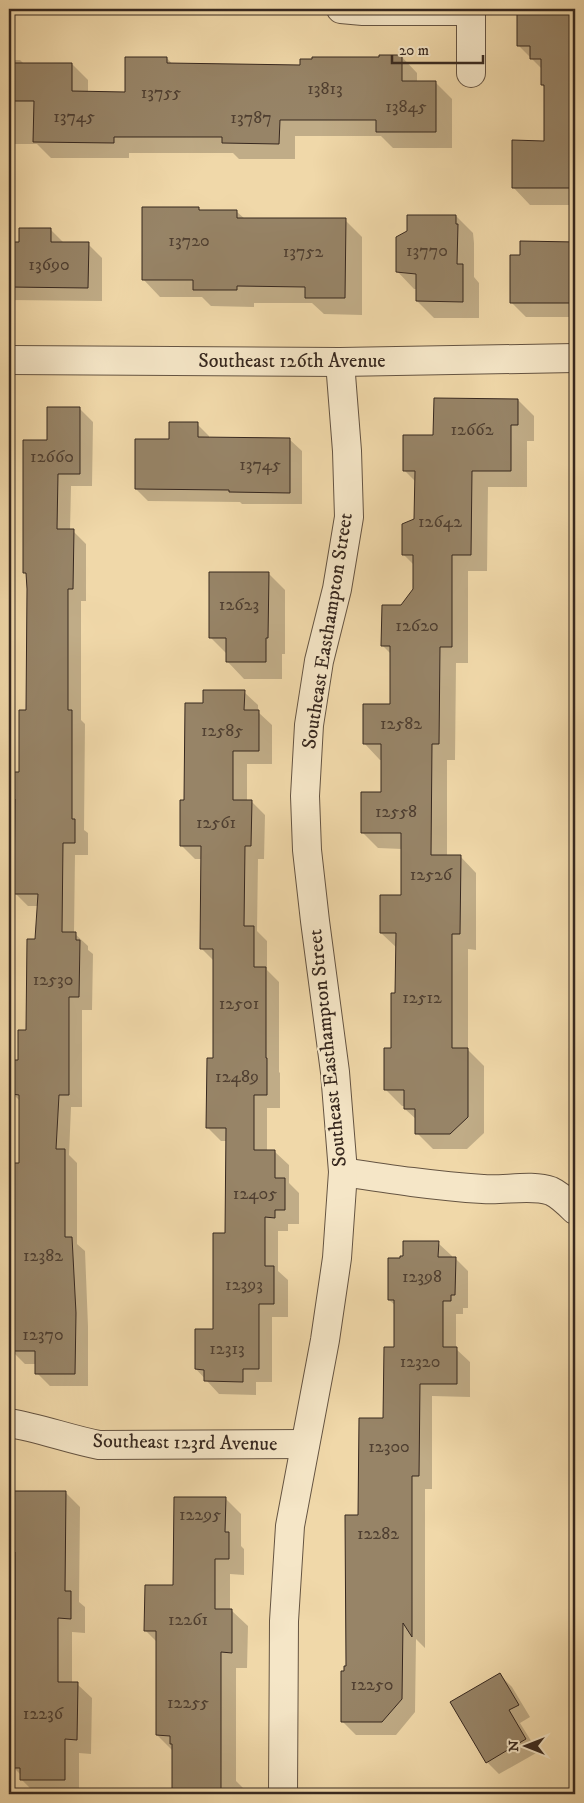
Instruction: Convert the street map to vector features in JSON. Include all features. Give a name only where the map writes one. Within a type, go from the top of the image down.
[{"type":"street","points":[[341,9],[363,12],[471,10],[471,73]]},
{"type":"street","name":"Southeast 126th Avenue","points":[[9,360],[340,362],[575,358]]},
{"type":"street","name":"Southeast Easthampton Street","points":[[284,1794],[284,1611],[290,1526],[325,1340],[337,1258],[342,1172],[336,1072],[307,850],[305,796],[309,725],[319,661],[337,589],[349,517],[347,451],[340,362]]},
{"type":"street","points":[[342,1172],[427,1185],[485,1190],[536,1189],[551,1191],[575,1210]]},
{"type":"street","name":"Southeast 123rd Avenue","points":[[9,1423],[33,1427],[72,1440],[99,1445],[305,1444]]},
{"type":"building","points":[[517,9],[575,9],[575,188],[512,188],[512,140],[544,141],[544,85],[541,85],[541,59],[530,59],[530,46],[517,46]]},
{"type":"building","points":[[379,55],[402,55],[402,81],[436,81],[436,132],[376,132],[376,120],[280,120],[279,144],[222,143],[222,137],[114,137],[114,143],[33,142],[34,101],[9,101],[9,63],[72,63],[72,91],[125,92],[125,57],[167,57],[167,63],[300,65],[300,59],[312,59],[312,57],[379,57]]},
{"type":"building","points":[[142,207],[199,207],[199,210],[237,210],[237,218],[346,218],[345,298],[305,298],[305,287],[237,286],[237,290],[193,290],[193,280],[142,280]]},
{"type":"building","points":[[407,215],[456,215],[456,224],[458,224],[457,264],[463,264],[463,302],[416,301],[416,274],[396,272],[396,237],[407,231]]},
{"type":"building","points":[[19,228],[51,228],[51,242],[89,242],[88,288],[9,287],[9,242],[19,242]]},
{"type":"building","points":[[520,241],[575,242],[575,303],[510,303],[510,255],[520,255]]},
{"type":"building","points":[[434,398],[518,399],[518,425],[511,425],[511,471],[472,471],[471,555],[452,555],[452,647],[440,647],[439,744],[432,744],[431,855],[461,855],[460,934],[452,934],[452,1048],[468,1048],[468,1117],[450,1134],[415,1134],[415,1109],[404,1109],[404,1090],[384,1090],[384,1048],[391,1048],[391,993],[395,993],[396,933],[380,933],[380,895],[401,895],[401,833],[361,833],[361,792],[381,792],[381,744],[363,744],[363,704],[390,704],[390,646],[381,646],[382,605],[401,605],[413,589],[413,555],[402,555],[402,524],[414,519],[415,471],[403,471],[403,435],[433,435]]},
{"type":"building","points":[[47,407],[80,407],[80,474],[58,474],[57,529],[74,529],[73,589],[68,589],[68,710],[72,710],[72,819],[75,819],[75,843],[63,843],[62,932],[76,932],[76,940],[80,940],[79,997],[69,997],[69,1095],[59,1095],[56,1149],[65,1149],[65,1237],[72,1237],[76,1313],[75,1374],[35,1374],[35,1351],[11,1351],[11,1319],[13,1319],[13,1163],[19,1163],[19,1095],[12,1094],[12,1060],[18,1060],[18,1030],[26,1030],[27,939],[35,939],[38,894],[14,894],[15,799],[10,799],[10,772],[19,772],[19,710],[26,710],[27,589],[26,573],[23,573],[23,440],[47,440]]},
{"type":"building","points":[[169,422],[198,422],[198,437],[290,438],[290,493],[135,489],[135,439],[169,439]]},
{"type":"building","points":[[209,572],[269,572],[266,662],[226,662],[226,638],[209,638]]},
{"type":"building","points":[[203,690],[245,690],[244,710],[259,710],[259,751],[233,751],[233,800],[252,800],[251,846],[245,846],[244,926],[254,926],[254,967],[266,967],[267,1095],[254,1095],[254,1150],[275,1150],[275,1178],[285,1178],[285,1210],[275,1210],[275,1218],[265,1217],[265,1266],[274,1266],[274,1304],[259,1304],[259,1369],[243,1369],[243,1382],[204,1381],[204,1370],[195,1369],[195,1329],[213,1329],[213,1233],[225,1233],[226,1128],[206,1128],[207,1058],[213,1058],[213,949],[200,949],[201,846],[180,846],[180,800],[184,800],[185,703],[203,703]]},
{"type":"building","points":[[403,1241],[439,1241],[438,1257],[456,1257],[455,1295],[451,1295],[451,1301],[443,1301],[443,1347],[457,1347],[457,1384],[420,1384],[419,1476],[412,1476],[412,1637],[403,1623],[402,1699],[382,1722],[341,1722],[341,1671],[344,1671],[344,1666],[346,1666],[345,1515],[358,1515],[359,1418],[383,1418],[384,1347],[394,1347],[394,1300],[388,1300],[388,1258],[400,1258],[400,1256],[403,1256]]},
{"type":"building","points":[[9,1491],[66,1491],[65,1591],[71,1591],[71,1619],[58,1618],[58,1682],[78,1682],[77,1740],[65,1739],[65,1780],[20,1780],[20,1768],[12,1768],[13,1750],[9,1749],[9,1620],[15,1620],[15,1552],[9,1552]]},
{"type":"building","points":[[174,1497],[226,1497],[225,1532],[229,1532],[229,1559],[215,1559],[215,1609],[232,1609],[232,1653],[221,1652],[221,1794],[172,1794],[172,1744],[170,1744],[170,1736],[156,1735],[156,1631],[144,1631],[145,1585],[173,1585]]},
{"type":"building","points":[[500,1673],[519,1705],[509,1710],[526,1739],[486,1763],[450,1702]]}]
